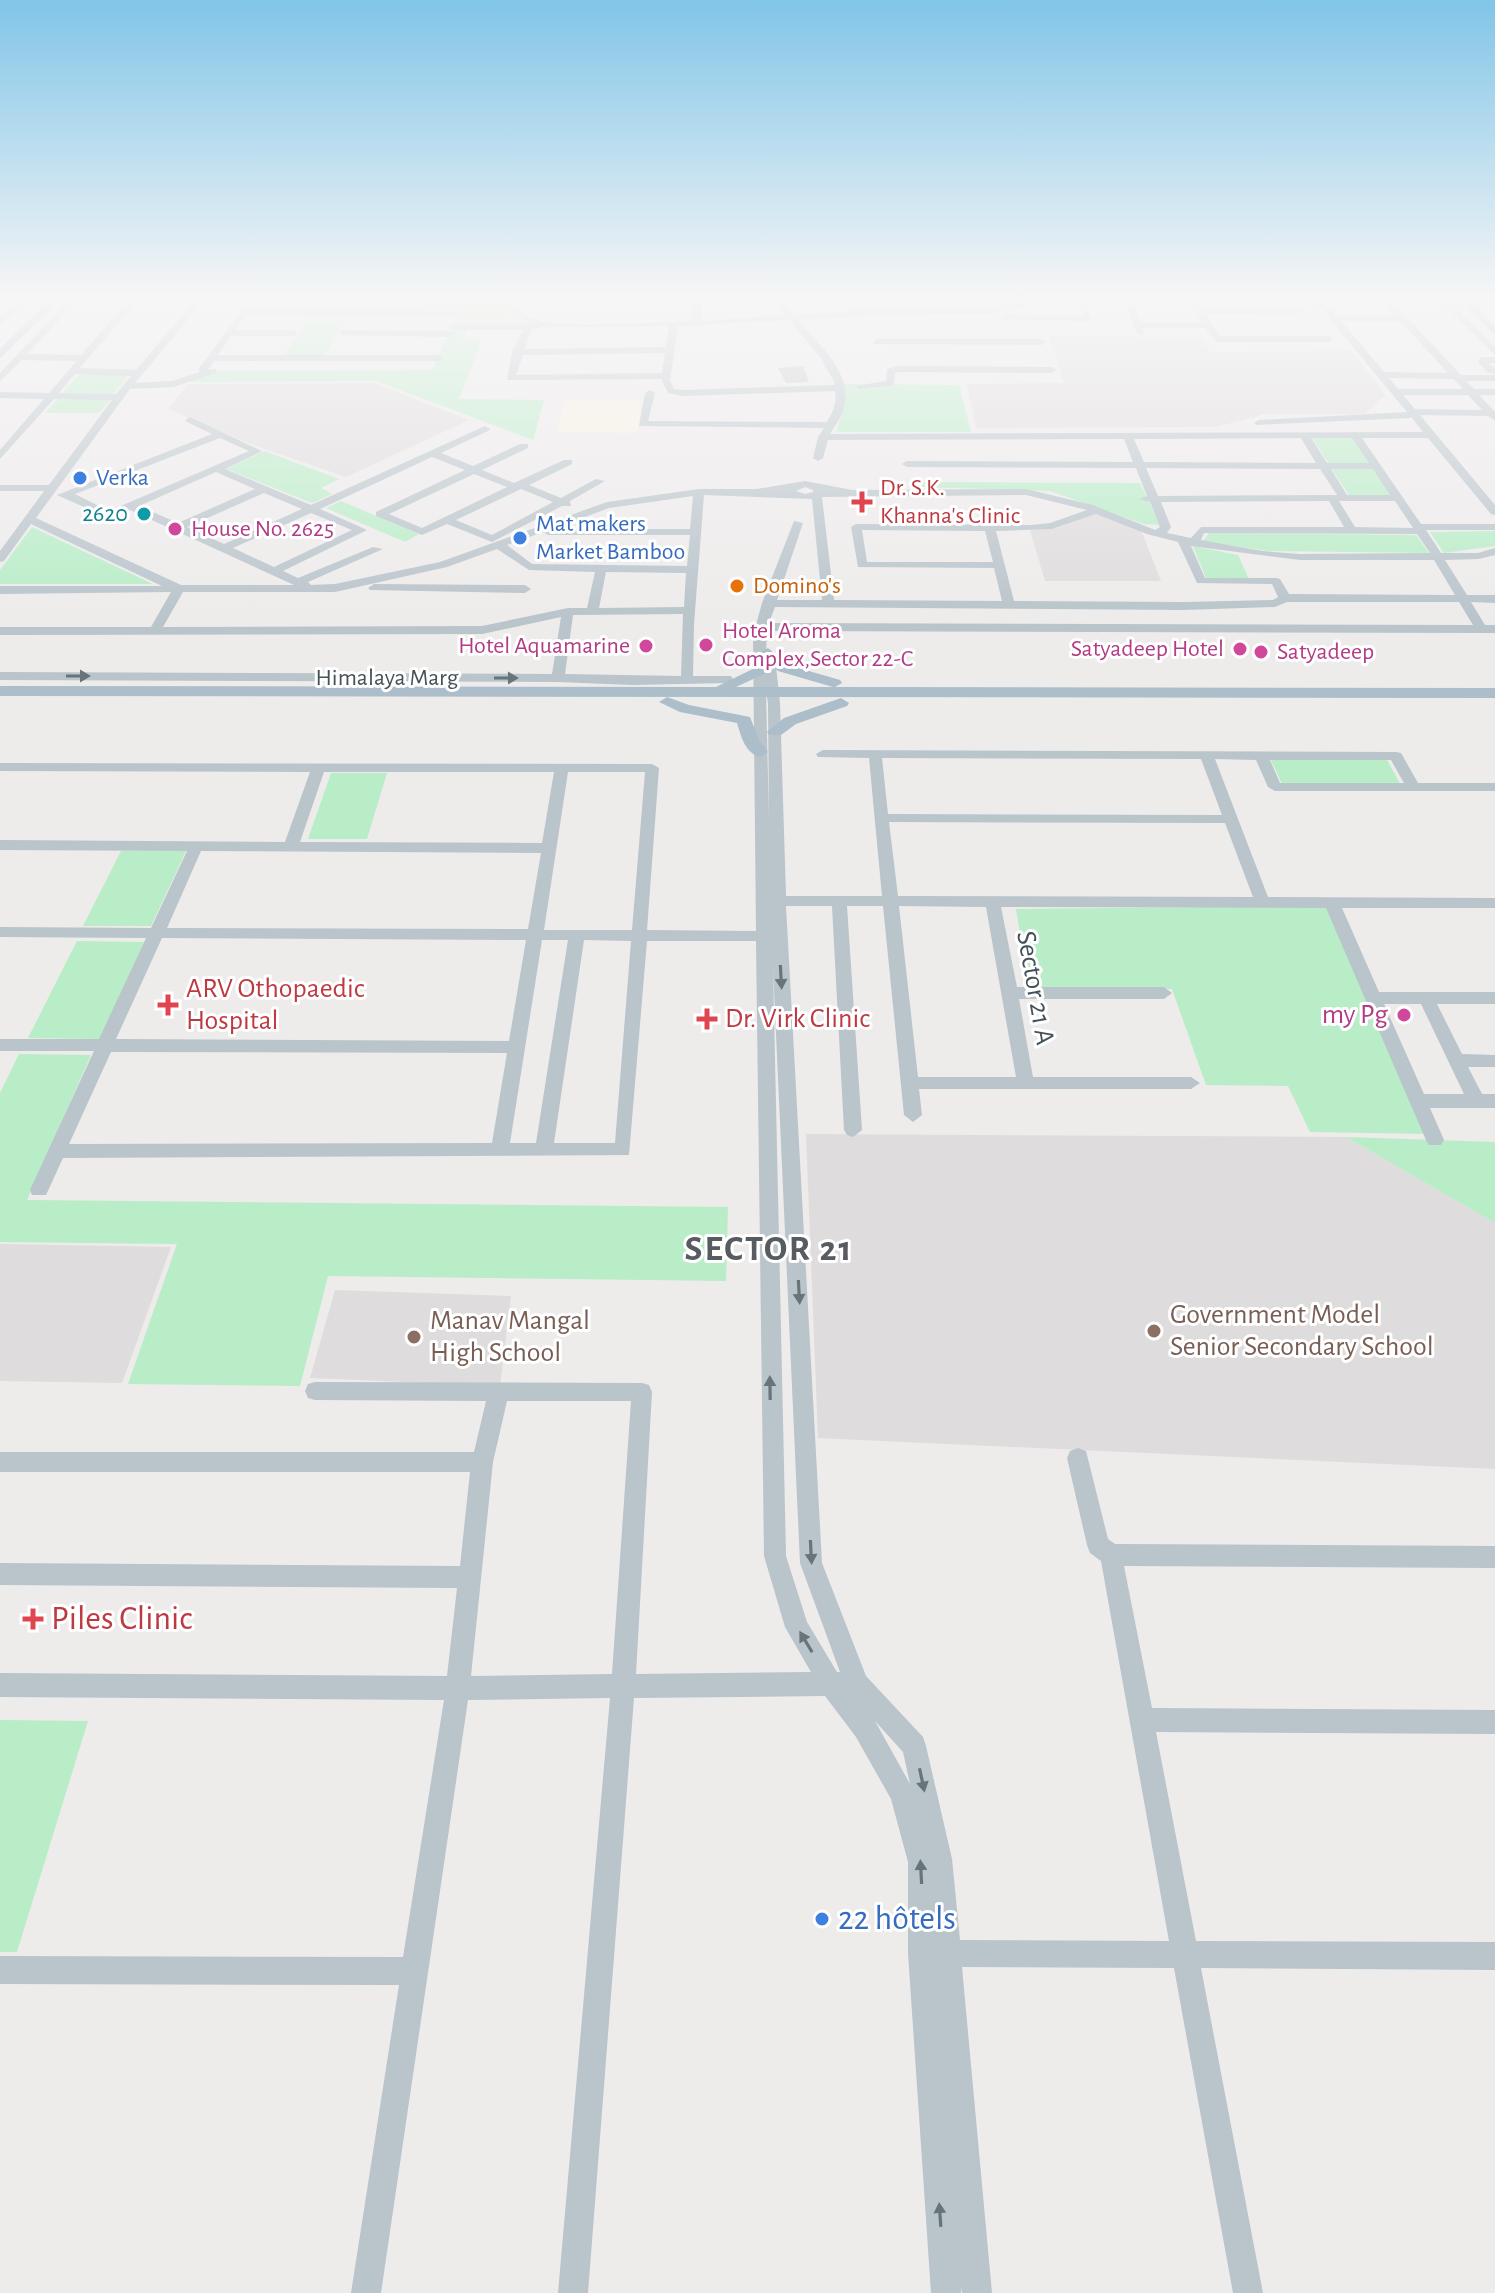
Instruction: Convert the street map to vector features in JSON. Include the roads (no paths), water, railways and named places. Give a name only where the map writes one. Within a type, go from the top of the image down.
[{"type":"main road","points":[[768,653],[777,665],[801,675],[886,693]]},
{"type":"main road","points":[[759,671],[732,685],[678,692],[679,709],[729,715],[744,720],[751,741],[760,752]]},
{"type":"main road","name":"Himalaya Marg","points":[[0,691],[639,687],[841,703],[1495,703]]},
{"type":"main road","name":"Himalaya Marg","points":[[0,702],[678,692]]},
{"type":"main road","name":"Himalaya Marg","points":[[766,698],[886,693],[1495,693]]},
{"type":"main road","points":[[775,732],[790,721],[841,703]]},
{"type":"street","points":[[0,456],[44,405]]},
{"type":"street","points":[[0,559],[113,405]]},
{"type":"street","points":[[647,405],[642,424],[833,425]]},
{"type":"street","points":[[818,458],[823,437],[837,418],[839,405]]},
{"type":"street","points":[[1407,405],[1495,512]]},
{"type":"street","points":[[1259,423],[1414,414],[1493,415]]},
{"type":"street","points":[[67,494],[109,515],[257,451],[190,420]]},
{"type":"street","points":[[225,548],[485,429]]},
{"type":"street","points":[[40,504],[220,434]]},
{"type":"street","points":[[901,435],[914,493]]},
{"type":"street","points":[[1127,435],[1149,498],[1166,527],[1160,534]]},
{"type":"street","points":[[1304,435],[1324,466],[1352,531]]},
{"type":"street","points":[[1355,435],[1420,529],[1481,629]]},
{"type":"street","points":[[823,437],[1431,435]]},
{"type":"street","points":[[524,446],[380,514],[422,532],[568,462]]},
{"type":"street","points":[[432,453],[588,512]]},
{"type":"street","points":[[818,458],[824,462],[815,492],[804,522],[798,523],[792,520],[795,490],[812,461],[818,458]]},
{"type":"street","points":[[907,464],[1376,466]]},
{"type":"street","points":[[217,469],[361,530],[275,571]]},
{"type":"street","points":[[447,520],[492,539],[600,481]]},
{"type":"street","points":[[0,488],[51,488]]},
{"type":"street","points":[[179,527],[263,489]]},
{"type":"street","points":[[699,492],[694,570],[678,692],[727,679]]},
{"type":"street","points":[[335,588],[443,565],[620,503],[699,492],[1026,492],[1055,497],[1188,542],[1300,557],[1479,556],[1495,551]]},
{"type":"street","points":[[815,492],[821,521],[828,604]]},
{"type":"street","points":[[1149,498],[1398,498]]},
{"type":"street","points":[[131,506],[311,588]]},
{"type":"street","points":[[999,565],[862,565],[856,527],[1052,526],[1097,510]]},
{"type":"street","points":[[29,519],[179,589]]},
{"type":"street","points":[[798,523],[759,636],[759,671],[775,732],[771,901],[775,1556],[797,1627],[831,1684],[865,1728],[902,1795],[921,1862],[936,1954],[977,2293]]},
{"type":"street","points":[[1188,542],[1201,530],[1352,531],[1495,527]]},
{"type":"street","points":[[990,528],[1009,605]]},
{"type":"street","points":[[538,532],[697,532]]},
{"type":"street","points":[[1188,542],[1201,581],[1276,581],[1285,598]]},
{"type":"street","points":[[499,545],[529,567],[694,570]]},
{"type":"street","points":[[299,582],[377,549]]},
{"type":"street","points":[[0,631],[482,630],[521,605],[529,567]]},
{"type":"street","points":[[593,610],[601,569]]},
{"type":"street","points":[[0,590],[335,588],[568,612],[689,610]]},
{"type":"street","points":[[155,630],[179,589]]},
{"type":"street","points":[[768,603],[1184,606],[1275,603],[1285,598],[1495,599]]},
{"type":"street","points":[[558,678],[568,612]]},
{"type":"street","points":[[763,627],[1495,629]]},
{"type":"street","points":[[763,627],[768,653],[760,752],[771,901]]},
{"type":"street","points":[[0,676],[558,678],[639,687]]},
{"type":"street","points":[[823,754],[1396,756],[1413,787]]},
{"type":"street","points":[[875,754],[913,1115]]},
{"type":"street","points":[[1206,755],[1263,903]]},
{"type":"street","points":[[1261,755],[1275,787],[1495,787]]},
{"type":"street","points":[[0,767],[652,768],[623,1150],[57,1151]]},
{"type":"street","points":[[291,846],[319,767]]},
{"type":"street","points":[[500,1150],[562,768]]},
{"type":"street","points":[[882,818],[1231,819]]},
{"type":"street","points":[[0,845],[550,848]]},
{"type":"street","points":[[39,1190],[196,846]]},
{"type":"street","points":[[771,901],[1495,903]]},
{"type":"street","points":[[839,901],[853,1130]]},
{"type":"street","name":"Sector 21 A","points":[[993,902],[1026,1083]]},
{"type":"street","points":[[1332,903],[1435,1140]]},
{"type":"street","points":[[0,932],[771,936]]},
{"type":"street","points":[[544,1150],[577,935]]},
{"type":"street","points":[[771,936],[809,1485],[811,1563],[857,1684],[914,1746],[939,1859],[936,1954],[946,2293]]},
{"type":"street","points":[[1009,993],[1164,993]]},
{"type":"street","points":[[1373,998],[1495,998]]},
{"type":"street","points":[[1426,998],[1476,1101]]},
{"type":"street","points":[[0,1045],[517,1047]]},
{"type":"street","points":[[1457,1060],[1495,1061]]},
{"type":"street","points":[[910,1083],[1191,1083]]},
{"type":"street","points":[[1418,1101],[1495,1101]]},
{"type":"street","points":[[315,1391],[642,1392],[623,1686],[573,2293]]},
{"type":"street","points":[[366,2293],[458,1688],[482,1462],[499,1392]]},
{"type":"street","points":[[1078,1458],[1098,1545],[1111,1555],[1495,1557]]},
{"type":"street","points":[[0,1462],[482,1462]]},
{"type":"street","points":[[1111,1555],[1248,2293]]},
{"type":"street","points":[[0,1574],[470,1577]]},
{"type":"street","points":[[0,1685],[458,1688],[857,1684]]},
{"type":"street","points":[[1142,1720],[1495,1722]]},
{"type":"street","points":[[936,1954],[1495,1956]]},
{"type":"street","points":[[0,1970],[413,1971]]},
{"type":"place","name":"Verka","points":[[80,478]]},
{"type":"place","name":"Dr. S.K. Khanna's Clinic","points":[[862,502]]},
{"type":"place","name":"2620","points":[[144,514]]},
{"type":"place","name":"House No. 2625","points":[[175,529]]},
{"type":"place","name":"Mat makers Market Bamboo","points":[[520,538]]},
{"type":"place","name":"Domino's","points":[[737,586]]},
{"type":"place","name":"Hotel Aroma Complex,Sector 22-C","points":[[706,645]]},
{"type":"place","name":"Hotel Aquamarine","points":[[646,646]]},
{"type":"place","name":"Satyadeep Hotel","points":[[1240,649]]},
{"type":"place","name":"Satyadeep","points":[[1261,652]]},
{"type":"place","name":"ARV Othopaedic Hospital","points":[[168,1005]]},
{"type":"place","name":"my Pg","points":[[1404,1015]]},
{"type":"place","name":"Dr. Virk Clinic","points":[[707,1019]]},
{"type":"place","name":"Government Model Senior Secondary School","points":[[1154,1331]]},
{"type":"place","name":"Manav Mangal High School","points":[[414,1337]]},
{"type":"place","name":"Piles Clinic","points":[[33,1619]]},
{"type":"place","name":"22 hôtels","points":[[822,1919]]},
{"type":"district","name":"SECTOR 21","points":[[769,1249]]}]
